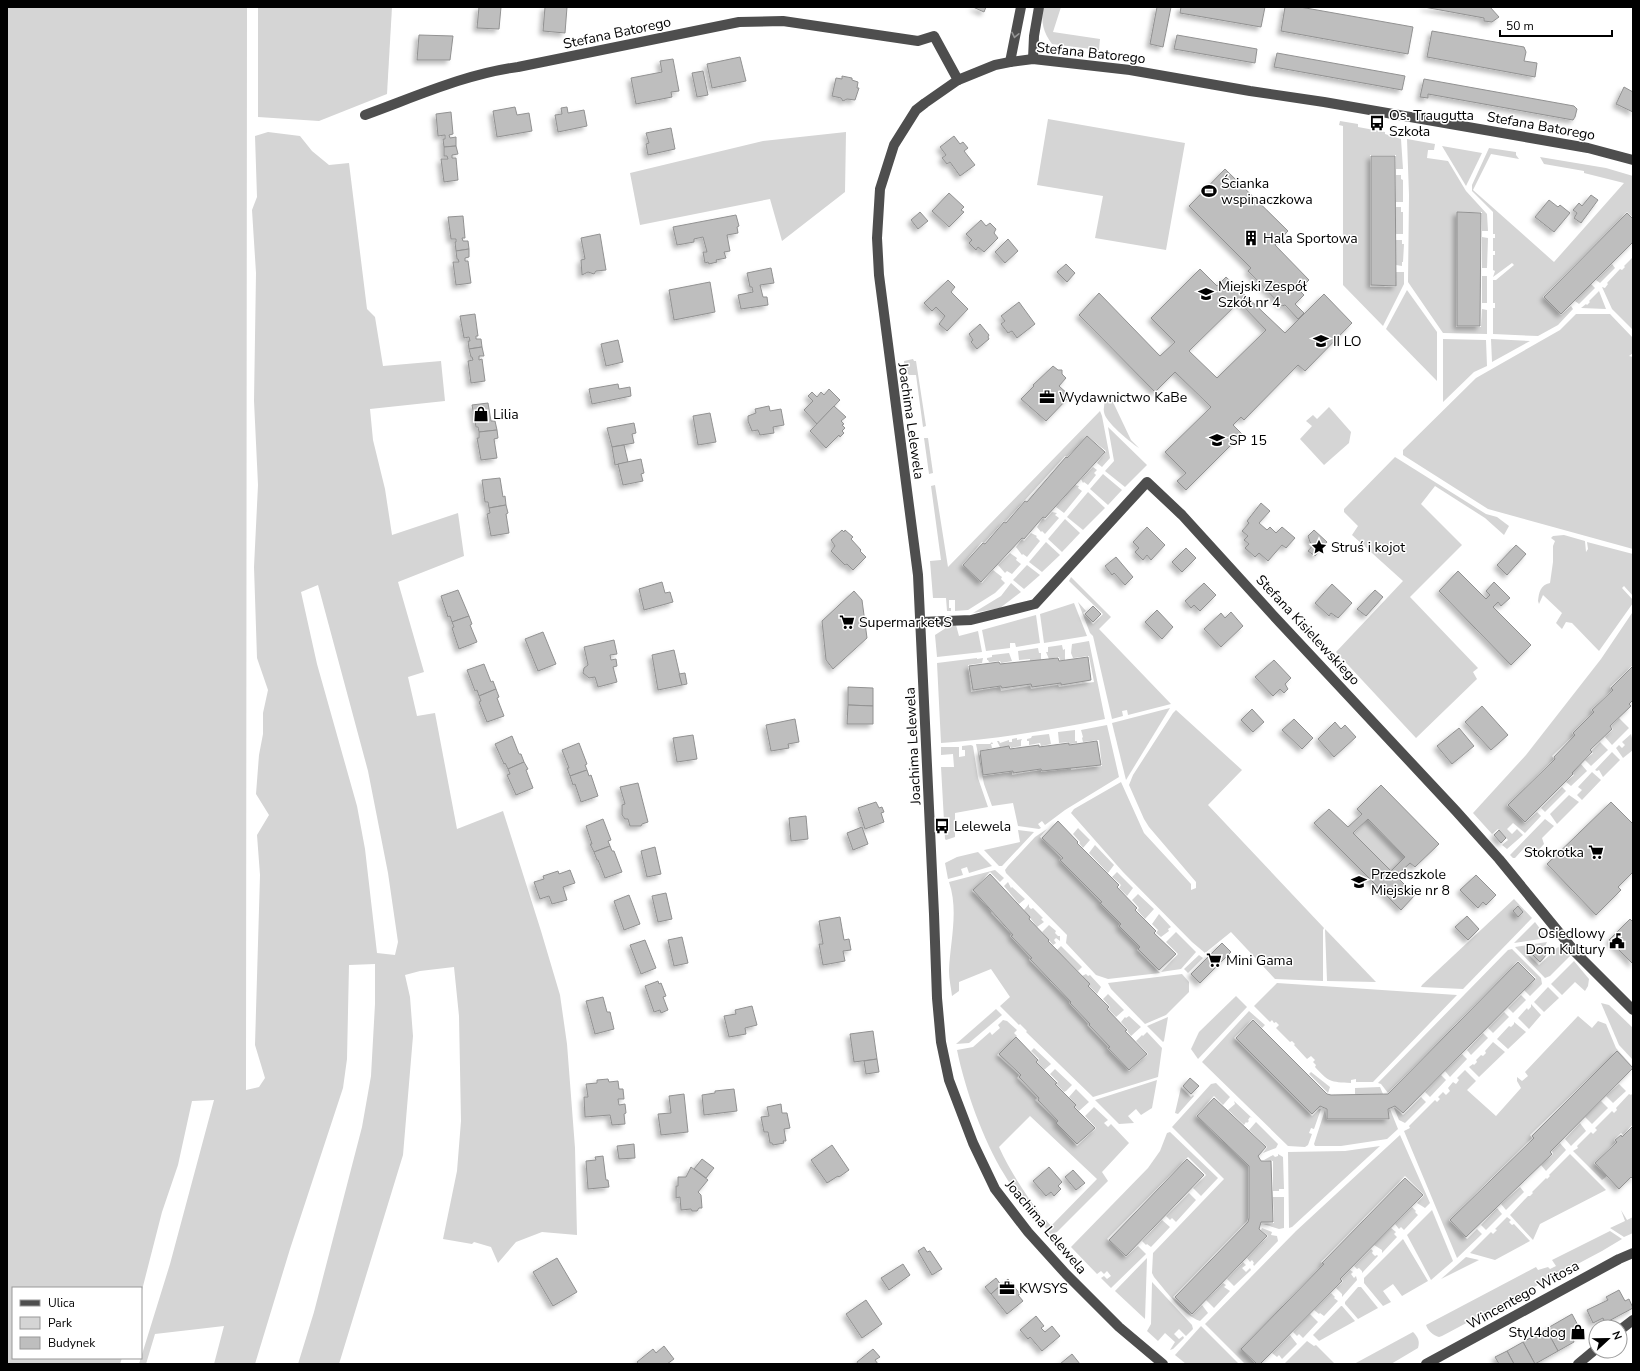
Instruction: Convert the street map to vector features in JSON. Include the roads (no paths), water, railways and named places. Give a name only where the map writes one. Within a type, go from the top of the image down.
[{"type":"street","points":[[1010,62],[1021,7]]},
{"type":"street","points":[[1033,59],[1034,36],[1039,7]]},
{"type":"street","name":"Stefana Batorego","points":[[365,115],[461,80],[500,70],[739,22],[783,21],[918,41],[934,36],[958,80],[995,65],[1033,59],[1130,70],[1588,148],[1633,160]]},
{"type":"street","name":"Joachima Lelewela","points":[[958,80],[916,110],[894,145],[880,189],[877,238],[882,306],[918,575],[937,998],[941,1042],[954,1096],[973,1143],[995,1188],[1051,1259],[1119,1327],[1163,1364]]},
{"type":"street","name":"Stefana Kisielewskiego","points":[[921,622],[971,620],[1035,604],[1147,482],[1182,515],[1272,614],[1456,811],[1499,859],[1576,953],[1633,1010]]},
{"type":"street","name":"Wincentego Witosa","points":[[1426,1364],[1619,1259],[1633,1253]]},
{"type":"street","points":[[1578,1364],[1588,1356]]},
{"type":"place","name":"Os. Traugutta Szkoła","points":[[1377,123]]},
{"type":"place","name":"Ścianka wspinaczkowa","points":[[1209,191]]},
{"type":"place","name":"Hala Sportowa","points":[[1251,238]]},
{"type":"place","name":"Miejski Zespół Szkół nr 4","points":[[1206,294]]},
{"type":"place","name":"II LO","points":[[1321,341]]},
{"type":"place","name":"Wydawnictwo KaBe","points":[[1047,397]]},
{"type":"place","name":"Lilia","points":[[481,414]]},
{"type":"place","name":"SP 15","points":[[1217,440]]},
{"type":"place","name":"Struś i kojot","points":[[1319,547]]},
{"type":"place","name":"Supermarket S","points":[[847,622]]},
{"type":"place","name":"Lelewela","points":[[942,826]]},
{"type":"place","name":"Stokrotka","points":[[1596,852]]},
{"type":"place","name":"Przedszkole Miejskie nr 8","points":[[1359,882]]},
{"type":"place","name":"Osiedlowy Dom Kultury","points":[[1617,941]]},
{"type":"place","name":"Mini Gama","points":[[1214,960]]},
{"type":"place","name":"KWSYS","points":[[1007,1288]]},
{"type":"place","name":"Styl4dog","points":[[1578,1332]]}]
